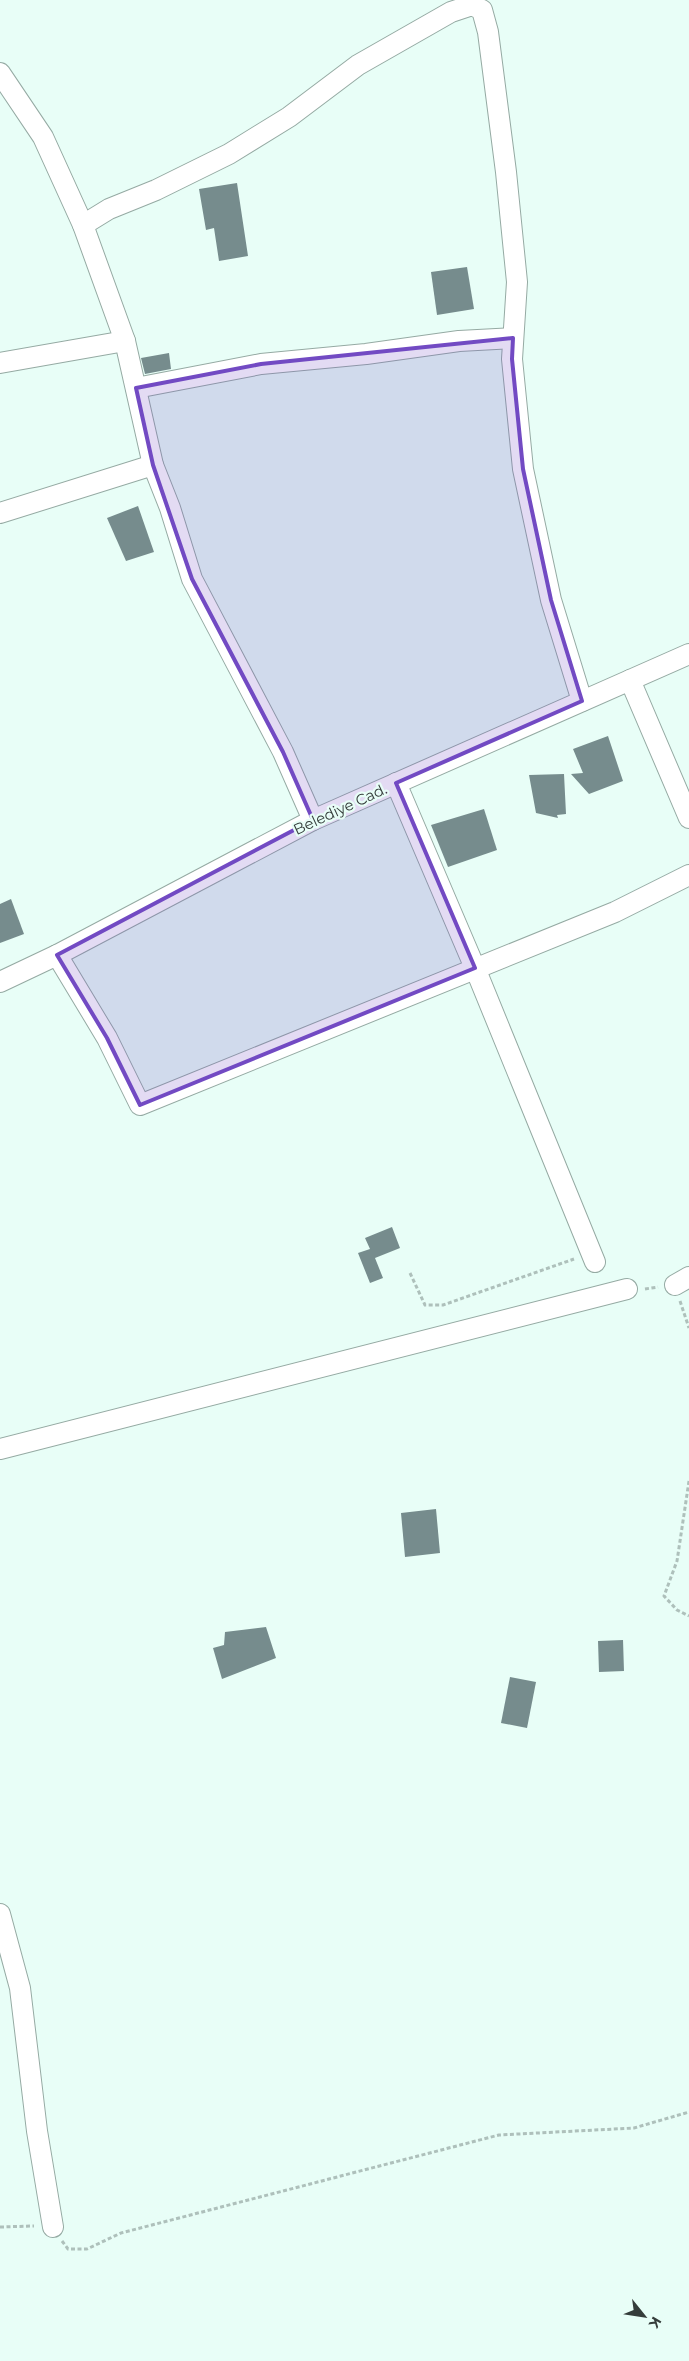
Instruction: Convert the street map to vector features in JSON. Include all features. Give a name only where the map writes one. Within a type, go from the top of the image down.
[{"type":"street","points":[[83,225],[109,209],[156,190],[229,154],[289,116],[358,66],[451,12],[472,5],[484,5],[505,162],[516,272],[512,359],[523,470],[551,600],[582,701]]},
{"type":"street","points":[[0,74],[43,137],[83,225],[125,341],[154,465],[170,508],[192,579],[283,752],[313,820]]},
{"type":"street","points":[[136,388],[261,364],[366,354],[459,341],[513,338]]},
{"type":"street","points":[[0,363],[125,341]]},
{"type":"street","points":[[0,513],[154,465]]},
{"type":"street","name":"Belediye Cad.","points":[[0,982],[313,820],[689,654]]},
{"type":"street","points":[[630,680],[689,818]]},
{"type":"street","points":[[396,783],[475,968],[593,1257]]},
{"type":"street","points":[[57,954],[107,1038],[140,1105],[615,912],[689,875]]},
{"type":"street","points":[[0,1449],[627,1289]]},
{"type":"street","points":[[0,1914],[20,1988],[37,2131],[53,2227]]},
{"type":"path","points":[[410,1273],[425,1305],[443,1305],[593,1257]]},
{"type":"path","points":[[627,1289],[682,1281],[689,1328]]},
{"type":"path","points":[[689,1481],[677,1561],[664,1596],[677,1610],[689,1616]]},
{"type":"path","points":[[0,2226],[53,2227],[68,2249],[87,2249],[121,2232],[499,2135],[634,2128],[689,2112]]},
{"type":"highlighted area","points":[[513,338],[512,359],[523,469],[551,600],[582,701],[396,783],[475,968],[140,1105],[107,1038],[57,955],[313,820],[283,752],[192,579],[153,465],[136,388],[261,364]]},
{"type":"building","points":[[237,183],[248,256],[219,261],[214,228],[206,230],[199,189]]},
{"type":"building","points":[[467,267],[474,309],[437,315],[431,272]]},
{"type":"building","points":[[169,353],[171,369],[145,374],[141,358]]},
{"type":"building","points":[[138,506],[154,552],[126,561],[107,518]]},
{"type":"building","points":[[608,736],[623,781],[589,794],[571,774],[583,773],[573,749]]},
{"type":"building","points":[[564,774],[566,814],[557,815],[558,818],[536,813],[529,775]]},
{"type":"building","points":[[484,809],[497,850],[448,867],[431,825]]},
{"type":"building","points":[[11,899],[24,934],[0,943],[0,904]]},
{"type":"building","points":[[392,1227],[400,1248],[375,1258],[383,1278],[370,1283],[358,1253],[370,1249],[365,1238]]},
{"type":"building","points":[[436,1509],[440,1553],[405,1557],[401,1513]]},
{"type":"building","points":[[266,1627],[276,1658],[222,1679],[213,1648],[224,1645],[225,1632]]},
{"type":"building","points":[[623,1640],[624,1671],[599,1672],[598,1641]]},
{"type":"building","points":[[510,1677],[536,1682],[527,1728],[501,1723]]}]
